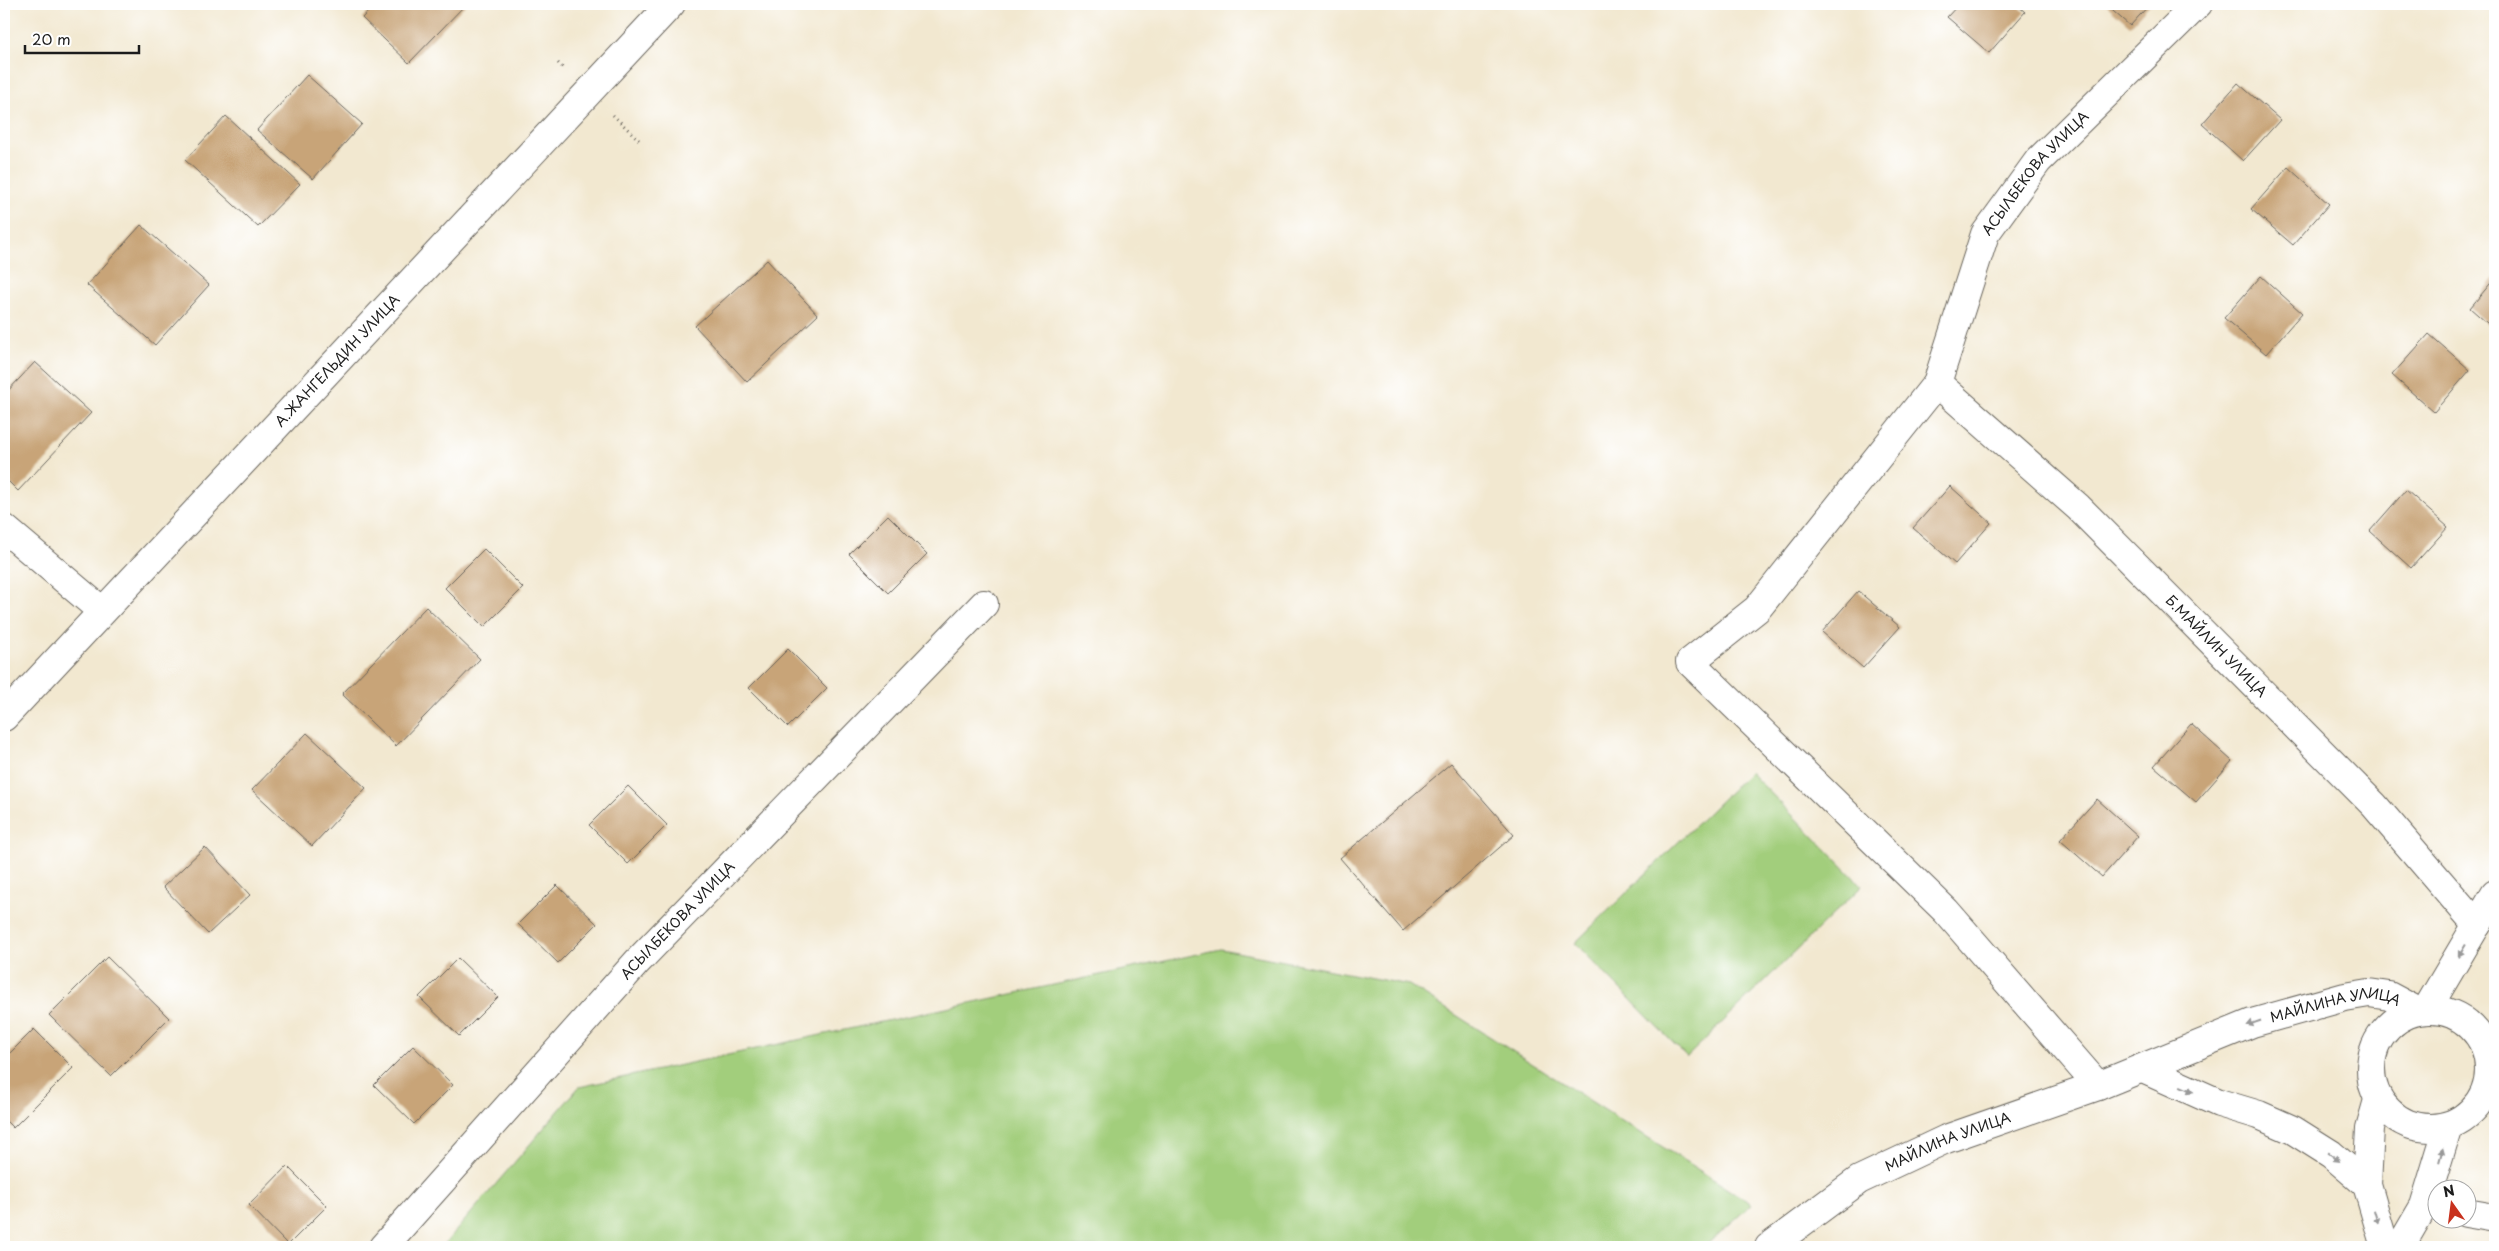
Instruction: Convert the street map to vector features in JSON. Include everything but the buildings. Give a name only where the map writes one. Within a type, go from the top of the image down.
[{"type":"street","name":"А.ЖАНГЕЛЬДИН УЛИЦА","points":[[4,718],[671,4]]},
{"type":"street","name":"АСЫЛБЕКОВА УЛИЦА","points":[[1937,383],[1985,234],[2038,160],[2198,4]]},
{"type":"street","points":[[1937,383],[1757,609],[1690,662],[1946,911],[2098,1086]]},
{"type":"street","name":"Б.МАЙЛИН УЛИЦА","points":[[1937,383],[2078,507],[2374,805],[2478,925]]},
{"type":"street","points":[[4,528],[102,611]]},
{"type":"street","name":"АСЫЛБЕКОВА УЛИЦА","points":[[383,1247],[637,962],[984,604]]},
{"type":"street","points":[[2422,1010],[2478,925],[2495,894]]},
{"type":"street","name":"МАЙЛИНА УЛИЦА","points":[[1769,1247],[1859,1180],[1946,1139],[2143,1069],[2252,1023],[2346,997],[2369,993],[2389,996],[2422,1010],[2448,1012],[2490,1037],[2490,1070],[2484,1094],[2470,1114],[2448,1126],[2422,1129],[2397,1120],[2378,1100],[2370,1078],[2371,1054],[2382,1033],[2400,1017],[2422,1010]]},
{"type":"street","points":[[2143,1069],[2219,1103],[2259,1115],[2293,1130],[2331,1154],[2367,1185]]},
{"type":"street","points":[[2378,1100],[2370,1128],[2367,1185],[2385,1247]]},
{"type":"street","points":[[2436,1178],[2448,1126]]},
{"type":"street","points":[[2400,1247],[2426,1212]]},
{"type":"street","points":[[2476,1215],[2495,1218]]},
{"type":"green space","points":[[1750,772],[1862,886],[1687,1057],[1575,943]]},
{"type":"green space","points":[[1221,949],[1409,985],[1752,1204],[1704,1247],[442,1247],[579,1087]]}]
